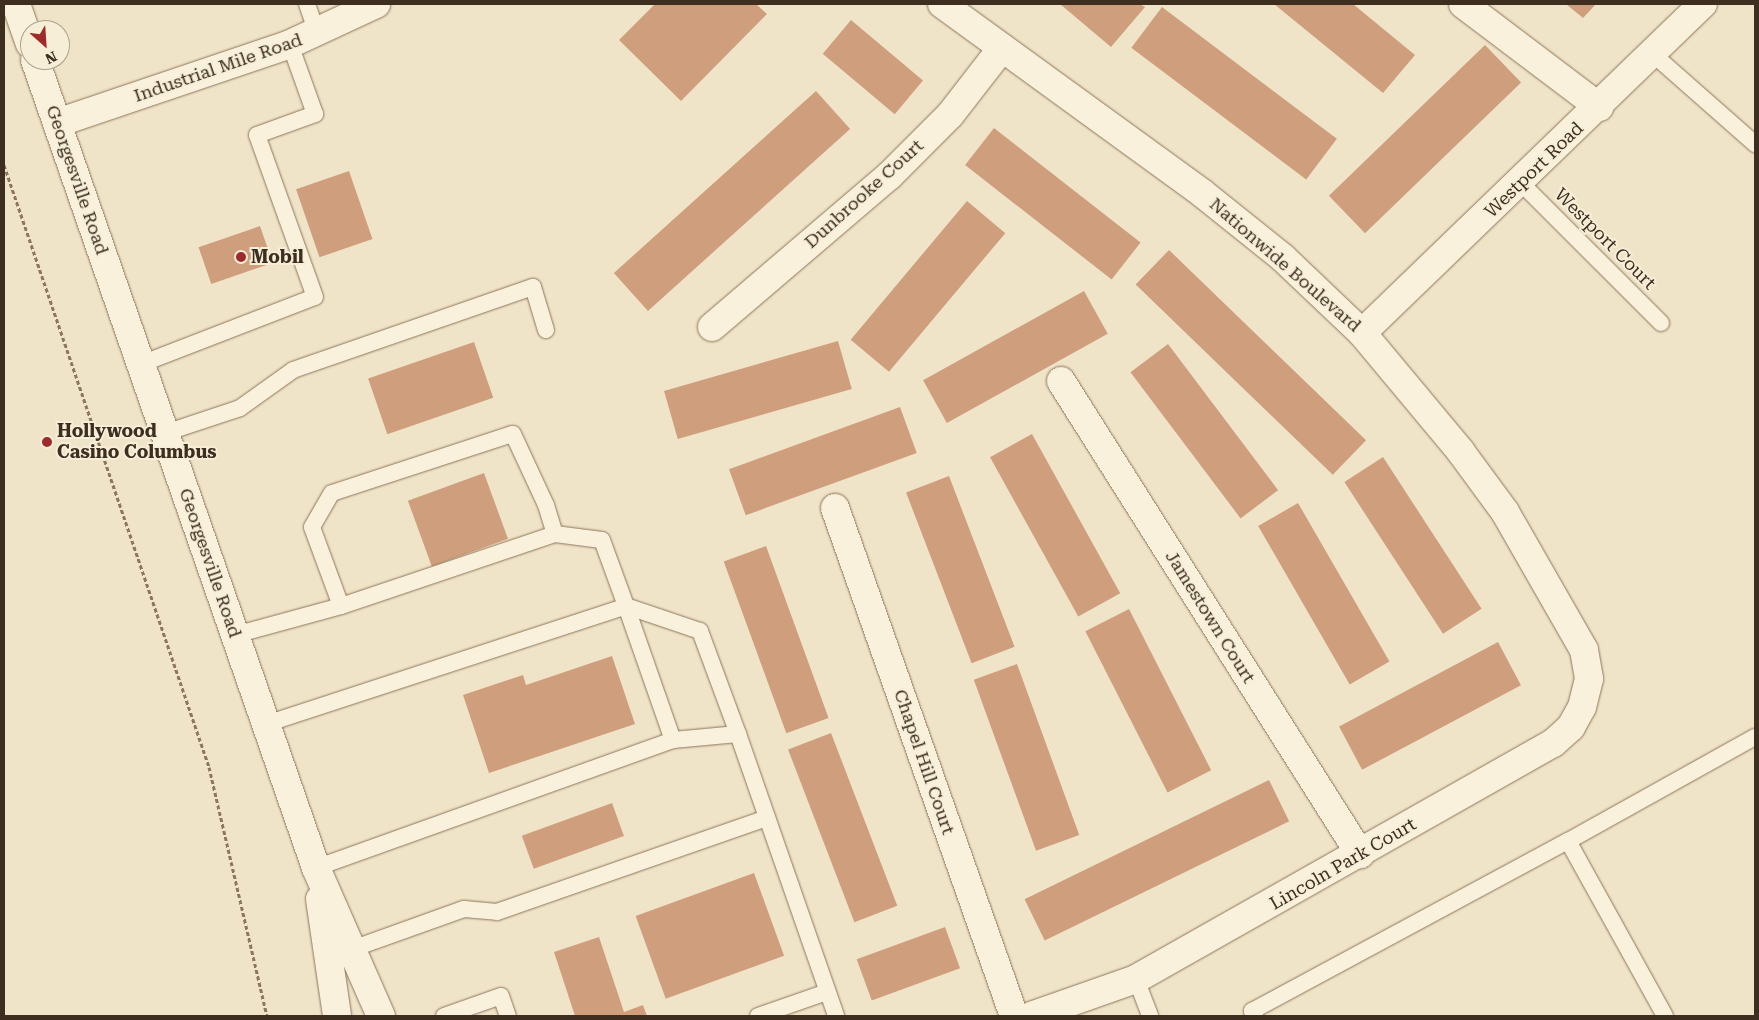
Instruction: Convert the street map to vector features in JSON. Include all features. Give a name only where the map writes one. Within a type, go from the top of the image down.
[{"type":"street","points":[[16,4],[22,20]]},
{"type":"street","name":"Industrial Mile Road","points":[[57,123],[290,44],[376,4]]},
{"type":"street","name":"Nationwide Boulevard","points":[[942,4],[1202,193],[1283,258],[1362,333],[1461,452],[1505,512],[1584,650]]},
{"type":"street","points":[[1463,4],[1599,107]]},
{"type":"street","name":"Westport Road","points":[[1362,333],[1654,55],[1703,4]]},
{"type":"street","name":"Dunbrooke Court","points":[[712,327],[889,176],[950,115],[1002,48]]},
{"type":"street","name":"Georgesville Road","points":[[39,70],[316,868],[381,1016]]},
{"type":"street","name":"Jamestown Court","points":[[1061,381],[1360,854]]},
{"type":"street","name":"Chapel Hill Court","points":[[835,508],[1014,1016]]},
{"type":"street","name":"Lincoln Park Court","points":[[1031,1016],[1136,979],[1360,854],[1553,743],[1571,728],[1582,707],[1588,679],[1584,650]]},
{"type":"street","name":"Georgesville Road","points":[[316,868],[337,1016]]},
{"type":"lane","points":[[307,4],[317,33]]},
{"type":"lane","points":[[141,364],[315,297],[257,136],[316,114],[290,44]]},
{"type":"lane","points":[[1654,55],[1755,144]]},
{"type":"lane","name":"Westport Court","points":[[1521,183],[1661,323]]},
{"type":"lane","points":[[165,434],[240,408],[293,370],[533,287],[546,330]]},
{"type":"lane","points":[[341,606],[312,527],[332,493],[513,434],[546,505],[555,534]]},
{"type":"lane","points":[[235,635],[341,606],[555,534],[602,540],[673,740]]},
{"type":"lane","points":[[266,724],[626,606],[700,630],[836,1016]]},
{"type":"lane","points":[[316,868],[673,740],[738,734]]},
{"type":"lane","points":[[1255,1016],[1252,1011],[1568,841],[1755,737]]},
{"type":"lane","points":[[352,949],[464,909],[497,912],[767,818]]},
{"type":"lane","points":[[1568,841],[1665,1016]]},
{"type":"lane","points":[[1136,979],[1150,1016]]},
{"type":"lane","points":[[758,1016],[827,992]]},
{"type":"lane","points":[[444,1016],[501,996],[508,1016]]},
{"type":"path","points":[[4,165],[208,767],[267,1016]]},
{"type":"building","points":[[655,4],[756,4],[767,14],[681,101],[619,40]]},
{"type":"building","points":[[1060,4],[1140,4],[1145,7],[1111,47]]},
{"type":"building","points":[[1274,4],[1353,4],[1415,55],[1383,93]]},
{"type":"building","points":[[1566,4],[1596,4],[1583,18]]},
{"type":"building","points":[[1162,7],[1337,139],[1306,180],[1131,48]]},
{"type":"building","points":[[851,20],[923,80],[895,114],[823,54]]},
{"type":"building","points":[[1485,45],[1521,82],[1365,233],[1329,196]]},
{"type":"building","points":[[816,91],[850,129],[648,311],[614,273]]},
{"type":"building","points":[[994,128],[1141,243],[1112,280],[965,165]]},
{"type":"building","points":[[349,171],[372,239],[319,257],[296,189]]},
{"type":"building","points":[[967,201],[1005,233],[889,372],[851,340]]},
{"type":"building","points":[[260,226],[273,263],[211,284],[199,247]]},
{"type":"building","points":[[1169,250],[1366,440],[1333,475],[1136,285]]},
{"type":"building","points":[[1084,291],[1108,334],[947,423],[923,380]]},
{"type":"building","points":[[838,341],[852,389],[678,439],[664,391]]},
{"type":"building","points":[[474,342],[493,398],[387,434],[368,378]]},
{"type":"building","points":[[1168,344],[1278,490],[1241,518],[1130,372]]},
{"type":"building","points":[[900,407],[917,453],[746,515],[729,469]]},
{"type":"building","points":[[1032,434],[1120,593],[1078,616],[990,457]]},
{"type":"building","points":[[1383,457],[1482,609],[1443,634],[1344,482]]},
{"type":"building","points":[[484,473],[508,539],[432,566],[408,501]]},
{"type":"building","points":[[949,476],[1015,647],[972,663],[906,492]]},
{"type":"building","points":[[1298,503],[1390,661],[1350,684],[1258,526]]},
{"type":"building","points":[[766,546],[829,718],[786,733],[724,561]]},
{"type":"building","points":[[1129,609],[1211,770],[1168,793],[1085,631]]},
{"type":"building","points":[[1498,642],[1521,685],[1362,770],[1339,727]]},
{"type":"building","points":[[612,656],[635,724],[489,773],[463,695],[523,675],[526,685]]},
{"type":"building","points":[[1017,664],[1079,835],[1036,851],[974,680]]},
{"type":"building","points":[[831,733],[897,906],[854,922],[788,749]]},
{"type":"building","points":[[1269,780],[1289,821],[1045,941],[1025,899]]},
{"type":"building","points":[[612,803],[624,836],[534,869],[522,836]]},
{"type":"building","points":[[754,873],[784,956],[666,999],[636,916]]},
{"type":"building","points":[[945,927],[960,968],[872,1000],[857,959]]},
{"type":"building","points":[[599,937],[624,1012],[643,1005],[647,1016],[575,1016],[554,952]]},
{"type":"place","name":"Mobil","points":[[241,257]]},
{"type":"place","name":"Hollywood Casino Columbus","points":[[47,442]]}]
